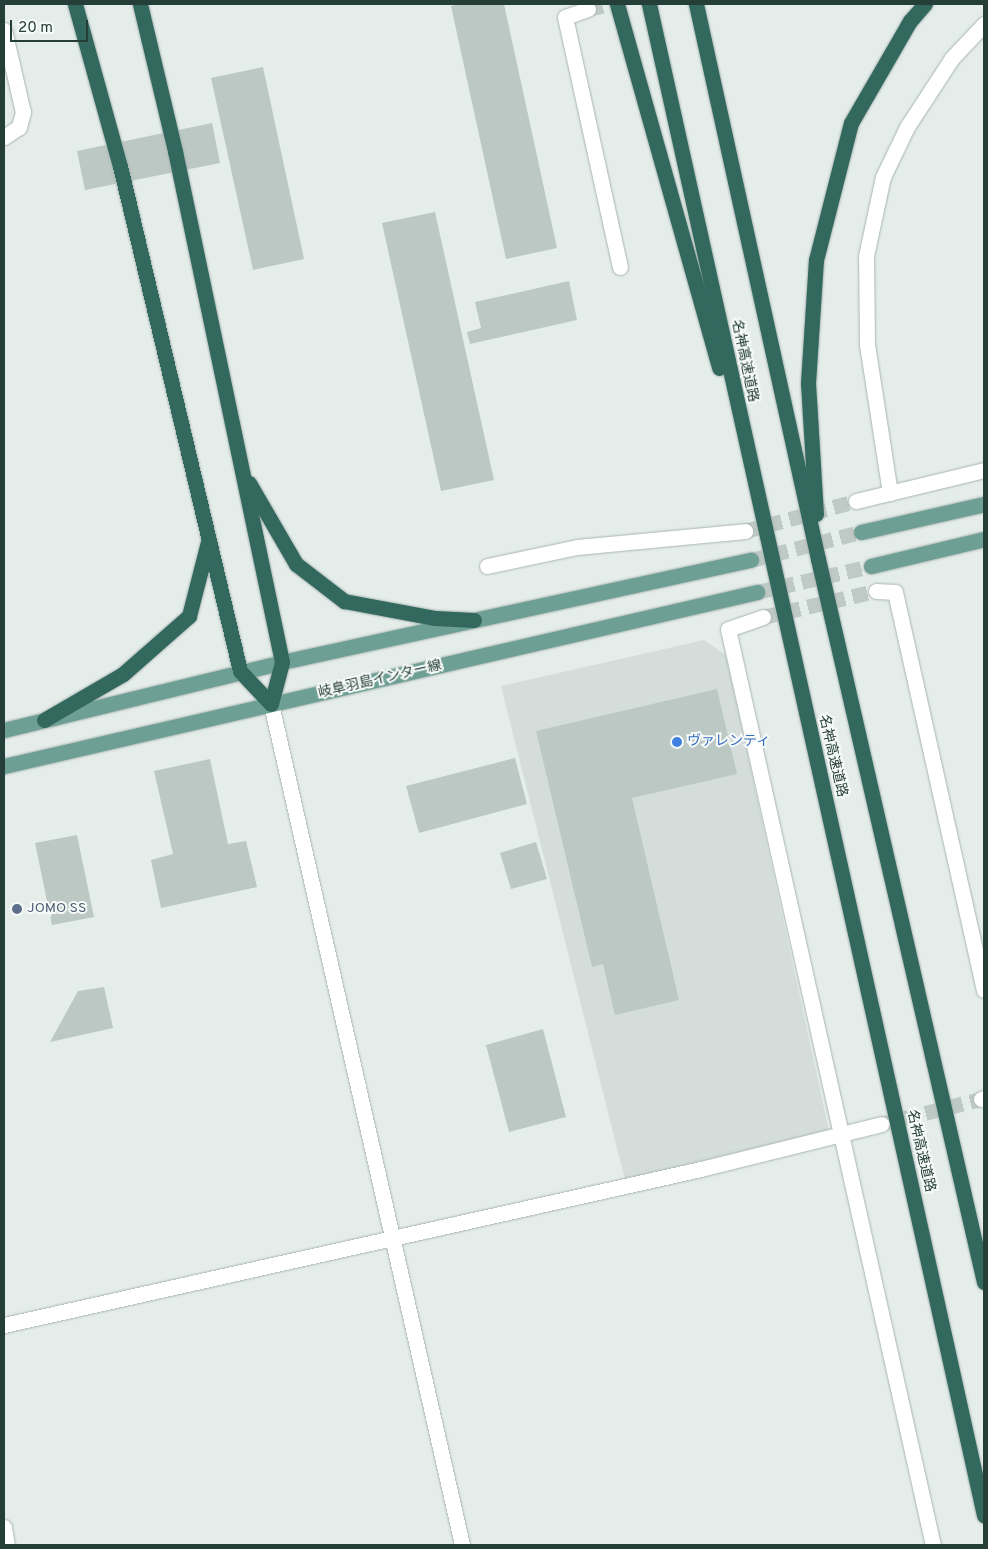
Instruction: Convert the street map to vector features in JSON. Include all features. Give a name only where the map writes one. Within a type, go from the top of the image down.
[{"type":"highway","points":[[75,4],[120,166],[240,671],[271,704]]},
{"type":"highway","points":[[140,4],[175,151],[282,662],[271,704]]},
{"type":"highway","points":[[617,4],[764,528]]},
{"type":"highway","name":"名神高速道路","points":[[649,4],[984,1515]]},
{"type":"highway","points":[[696,4],[818,559],[984,1282]]},
{"type":"highway","points":[[818,559],[808,383],[816,260],[851,123],[910,20],[925,4]]},
{"type":"highway","points":[[243,474],[296,564],[344,601],[435,618],[474,620]]},
{"type":"highway","points":[[44,720],[123,674],[189,616],[209,540]]},
{"type":"main road","points":[[861,532],[984,504]]},
{"type":"main road","points":[[871,566],[984,539]]},
{"type":"main road","points":[[4,730],[240,671],[751,560]]},
{"type":"main road","name":"岐阜羽島インター線","points":[[4,766],[757,592]]},
{"type":"street","points":[[588,9],[565,17],[620,267]]},
{"type":"street","points":[[890,493],[868,345],[866,256],[883,177],[907,127],[952,58],[984,24]]},
{"type":"street","points":[[4,30],[23,112],[19,127],[4,137]]},
{"type":"street","points":[[856,502],[984,470]]},
{"type":"street","points":[[487,566],[577,547],[745,531]]},
{"type":"street","points":[[876,591],[894,592],[984,990]]},
{"type":"street","points":[[763,617],[728,629],[843,1134],[933,1545]]},
{"type":"street","points":[[271,704],[462,1545]]},
{"type":"street","points":[[4,1325],[701,1169],[881,1124]]},
{"type":"street","points":[[4,1527],[8,1545]]},
{"type":"shaded area","points":[[704,640],[726,655],[829,1131],[625,1180],[501,686]]},
{"type":"building","points":[[461,4],[504,4],[557,248],[506,259],[451,6]]},
{"type":"building","points":[[263,67],[304,259],[253,270],[211,78]]},
{"type":"building","points":[[212,123],[220,163],[85,190],[77,151]]},
{"type":"building","points":[[435,212],[494,480],[441,491],[382,223]]},
{"type":"building","points":[[569,281],[577,320],[470,344],[467,332],[481,328],[475,302]]},
{"type":"building","points":[[717,689],[737,774],[632,798],[679,1000],[615,1015],[603,964],[592,967],[536,731]]},
{"type":"building","points":[[515,758],[527,804],[419,833],[406,786]]},
{"type":"building","points":[[210,759],[228,844],[246,841],[257,887],[161,908],[151,860],[173,854],[154,771]]},
{"type":"building","points":[[77,835],[94,917],[52,925],[35,843]]},
{"type":"building","points":[[536,842],[547,879],[511,889],[500,853]]},
{"type":"building","points":[[104,987],[113,1028],[50,1042],[78,991]]},
{"type":"building","points":[[543,1029],[566,1117],[509,1132],[486,1045]]},
{"type":"tunnel","points":[[588,9],[611,4]]},
{"type":"tunnel","points":[[745,531],[856,501]]},
{"type":"tunnel","points":[[751,560],[861,532]]},
{"type":"tunnel","points":[[757,592],[871,566]]},
{"type":"tunnel","points":[[763,617],[876,591]]},
{"type":"tunnel","points":[[881,1124],[981,1099]]},
{"type":"place","name":"ヴァレンティ","points":[[677,742]]},
{"type":"place","name":"JOMO SS","points":[[17,909]]}]
